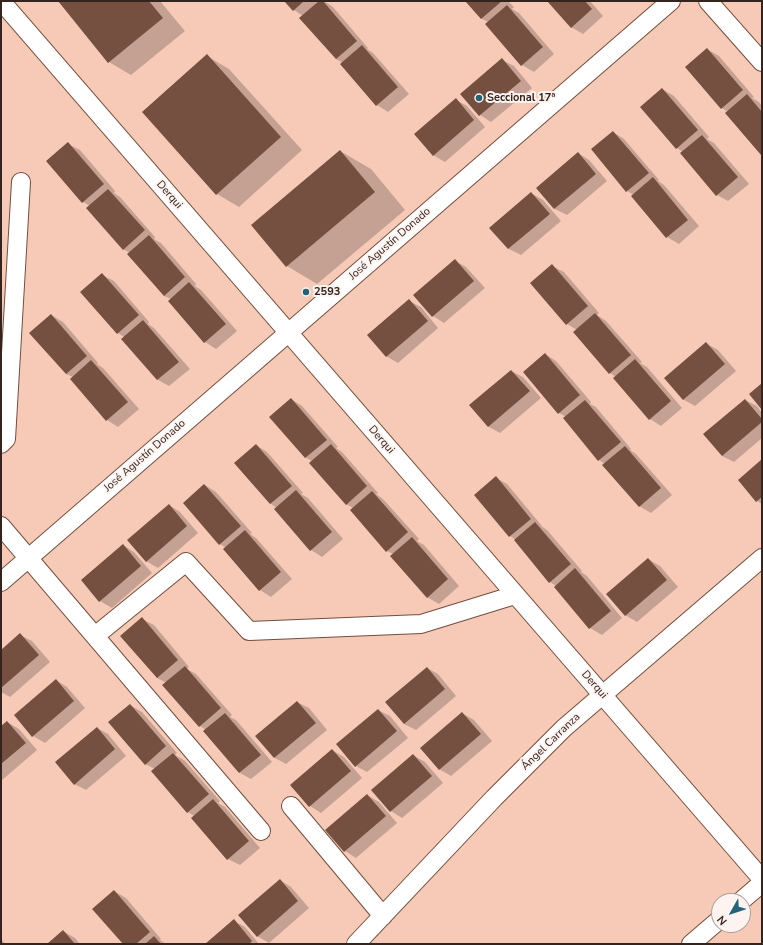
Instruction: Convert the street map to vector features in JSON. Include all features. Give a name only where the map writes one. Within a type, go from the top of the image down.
[{"type":"street","name":"Derqui","points":[[1,1],[762,879]]},
{"type":"street","name":"José Agustín Donado","points":[[1,582],[670,1]]},
{"type":"street","points":[[708,1],[762,62]]},
{"type":"street","points":[[1,444],[6,439],[21,182]]},
{"type":"street","points":[[1,526],[262,831]]},
{"type":"street","name":"Ángel Carranza","points":[[356,944],[494,798],[553,739],[762,558]]},
{"type":"street","points":[[95,636],[186,562],[249,631],[421,624],[515,595]]},
{"type":"street","points":[[291,806],[383,916]]},
{"type":"street","points":[[750,893],[762,883]]},
{"type":"street","points":[[692,944],[711,927]]},
{"type":"building","points":[[58,1],[149,1],[163,18],[108,63]]},
{"type":"building","points":[[284,1],[304,1],[293,11]]},
{"type":"building","points":[[319,1],[323,1],[357,41],[336,59],[299,18]]},
{"type":"building","points":[[465,1],[502,1],[481,19]]},
{"type":"building","points":[[547,1],[585,1],[592,9],[571,28]]},
{"type":"building","points":[[507,5],[543,47],[521,66],[485,24]]},
{"type":"building","points":[[362,45],[398,87],[376,106],[340,64]]},
{"type":"building","points":[[707,48],[743,90],[721,109],[685,67]]},
{"type":"building","points":[[207,54],[281,137],[216,195],[142,112]]},
{"type":"building","points":[[502,58],[521,81],[479,116],[460,94]]},
{"type":"building","points":[[662,88],[698,130],[676,149],[640,107]]},
{"type":"building","points":[[747,94],[762,112],[761,155],[725,113]]},
{"type":"building","points":[[456,98],[474,120],[433,156],[414,134]]},
{"type":"building","points":[[613,131],[649,173],[626,192],[591,149]]},
{"type":"building","points":[[702,135],[738,177],[716,196],[680,153]]},
{"type":"building","points":[[68,142],[104,184],[82,203],[46,161]]},
{"type":"building","points":[[340,150],[375,192],[286,267],[251,225]]},
{"type":"building","points":[[578,152],[596,174],[554,209],[536,188]]},
{"type":"building","points":[[653,177],[688,220],[666,238],[631,196]]},
{"type":"building","points":[[108,189],[145,230],[123,250],[86,208]]},
{"type":"building","points":[[531,192],[550,214],[508,249],[489,228]]},
{"type":"building","points":[[149,235],[185,277],[164,296],[127,254]]},
{"type":"building","points":[[455,259],[474,281],[432,317],[413,295]]},
{"type":"building","points":[[552,264],[588,306],[566,325],[530,283]]},
{"type":"building","points":[[102,273],[139,315],[117,334],[80,292]]},
{"type":"building","points":[[189,282],[226,324],[204,343],[168,301]]},
{"type":"building","points":[[409,299],[428,321],[386,357],[367,335]]},
{"type":"building","points":[[595,313],[631,355],[609,374],[573,332]]},
{"type":"building","points":[[51,314],[87,356],[66,374],[29,333]]},
{"type":"building","points":[[143,320],[179,362],[157,380],[121,339]]},
{"type":"building","points":[[706,342],[725,364],[683,400],[664,378]]},
{"type":"building","points":[[545,353],[580,395],[558,414],[523,372]]},
{"type":"building","points":[[635,359],[671,401],[649,420],[613,378]]},
{"type":"building","points":[[91,360],[128,402],[106,421],[70,379]]},
{"type":"building","points":[[511,370],[530,391],[488,427],[469,405]]},
{"type":"building","points":[[762,383],[762,410],[749,394]]},
{"type":"building","points":[[291,398],[327,440],[305,458],[269,417]]},
{"type":"building","points":[[745,399],[762,419],[762,422],[722,456],[703,434]]},
{"type":"building","points":[[585,400],[621,442],[598,461],[563,418]]},
{"type":"building","points":[[256,444],[292,486],[270,504],[234,463]]},
{"type":"building","points":[[331,444],[367,486],[346,505],[309,463]]},
{"type":"building","points":[[625,446],[661,488],[639,507],[602,465]]},
{"type":"building","points":[[762,459],[762,497],[756,502],[738,480]]},
{"type":"building","points":[[496,476],[531,519],[509,537],[474,495]]},
{"type":"building","points":[[204,484],[241,526],[219,545],[183,503]]},
{"type":"building","points":[[296,490],[332,532],[310,551],[274,509]]},
{"type":"building","points":[[372,491],[408,532],[386,552],[350,510]]},
{"type":"building","points":[[169,504],[187,526],[146,562],[127,540]]},
{"type":"building","points":[[535,522],[571,564],[549,583],[514,540]]},
{"type":"building","points":[[245,530],[281,572],[259,591],[223,549]]},
{"type":"building","points":[[412,537],[448,579],[427,598],[390,556]]},
{"type":"building","points":[[123,544],[141,566],[99,602],[81,580]]},
{"type":"building","points":[[648,558],[667,580],[625,616],[606,594]]},
{"type":"building","points":[[575,568],[611,611],[589,629],[554,587]]},
{"type":"building","points":[[142,617],[178,660],[157,678],[120,636]]},
{"type":"building","points":[[20,633],[39,655],[1,688],[1,650]]},
{"type":"building","points":[[185,666],[221,708],[199,727],[162,685]]},
{"type":"building","points":[[427,667],[445,689],[404,724],[385,702]]},
{"type":"building","points":[[56,679],[74,701],[32,737],[14,715]]},
{"type":"building","points":[[297,701],[316,723],[274,758],[255,736]]},
{"type":"building","points":[[130,704],[166,746],[145,765],[108,722]]},
{"type":"building","points":[[378,709],[397,731],[355,767],[336,744]]},
{"type":"building","points":[[462,712],[481,734],[439,770],[420,748]]},
{"type":"building","points":[[225,713],[261,755],[239,773],[203,731]]},
{"type":"building","points":[[7,721],[26,743],[1,764],[1,726]]},
{"type":"building","points":[[97,727],[115,749],[74,785],[55,762]]},
{"type":"building","points":[[332,749],[351,771],[309,807],[290,785]]},
{"type":"building","points":[[173,753],[209,794],[187,813],[151,771]]},
{"type":"building","points":[[413,754],[432,776],[390,812],[371,790]]},
{"type":"building","points":[[367,794],[386,816],[344,852],[325,830]]},
{"type":"building","points":[[213,799],[249,841],[227,860],[191,818]]},
{"type":"building","points":[[280,879],[298,901],[257,937],[238,915]]},
{"type":"building","points":[[114,890],[150,932],[136,944],[123,944],[92,909]]},
{"type":"building","points":[[234,919],[252,941],[249,944],[205,944]]},
{"type":"building","points":[[63,930],[75,944],[47,944]]},
{"type":"building","points":[[154,936],[161,944],[145,944]]},
{"type":"place","name":"Seccional 17ª","points":[[479,98]]},
{"type":"place","name":"2593","points":[[306,292]]}]
